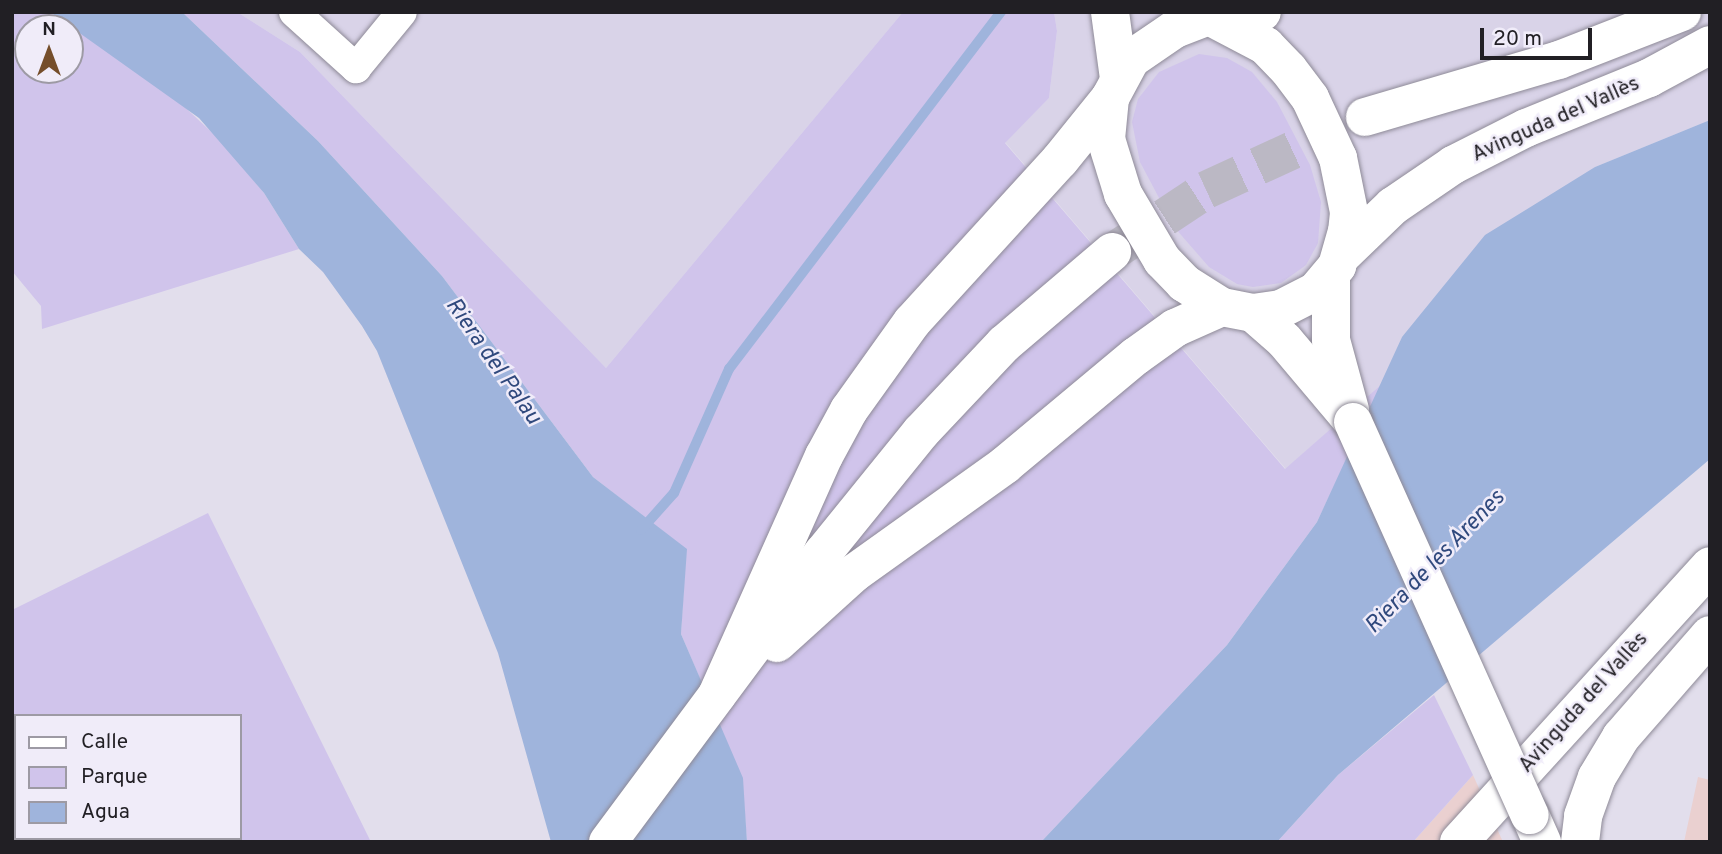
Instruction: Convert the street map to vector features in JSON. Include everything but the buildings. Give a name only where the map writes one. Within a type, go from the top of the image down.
[{"type":"main road","points":[[1110,12],[1114,89],[1106,139],[1123,194],[1162,260],[1184,283],[1237,310],[1284,340],[1353,422]]},
{"type":"main road","points":[[1365,117],[1427,95],[1614,12]]},
{"type":"main road","points":[[1427,95],[1559,60],[1682,12]]},
{"type":"main road","points":[[717,695],[830,445],[880,363],[1114,89],[1131,59],[1215,19],[1273,54],[1310,98],[1338,158],[1349,212],[1336,266],[1331,340],[1353,422],[1536,828]]},
{"type":"main road","name":"Avinguda del Vallès","points":[[838,563],[1046,433],[1136,356],[1175,328],[1237,310],[1289,305],[1316,291],[1393,206],[1453,165],[1526,128],[1649,78],[1710,45]]},
{"type":"main road","points":[[608,842],[717,695],[838,563],[962,385],[1079,276],[1112,252]]},
{"type":"main road","name":"Avinguda del Vallès","points":[[1459,842],[1710,566]]},
{"type":"main road","points":[[1580,842],[1583,816],[1597,777],[1621,737],[1710,635]]},
{"type":"street","points":[[294,12],[356,68],[402,12]]},
{"type":"shaded area","points":[[237,12],[903,12],[606,368],[300,52]]},
{"type":"shaded area","points":[[1054,12],[1710,12],[1710,120],[1595,167],[1402,337],[1383,383],[1286,469],[1005,142],[1049,98],[1057,31]]},
{"type":"shaded area","points":[[1473,775],[1503,842],[1413,842]]},
{"type":"shaded area","points":[[1698,777],[1710,780],[1710,842],[1684,842]]},
{"type":"green space","points":[[12,12],[53,14],[14,14],[14,84],[84,84],[84,35],[175,98],[220,140],[264,193],[299,249],[42,329],[41,306],[12,271]]},
{"type":"green space","points":[[182,12],[237,12],[300,52],[606,368],[903,12],[1054,12],[1057,31],[1049,98],[1005,143],[1285,469],[1383,383],[1317,522],[1227,645],[1041,842],[747,842],[742,778],[681,634],[686,549],[593,477],[442,276],[318,141]]},
{"type":"green space","points":[[1199,54],[1227,58],[1252,72],[1277,102],[1310,165],[1321,202],[1318,243],[1306,265],[1281,283],[1253,287],[1237,284],[1209,267],[1175,228],[1140,162],[1132,122],[1138,99],[1159,72]]},
{"type":"green space","points":[[208,513],[371,842],[12,842],[12,610]]},
{"type":"green space","points":[[1434,695],[1473,775],[1413,842],[1277,842],[1338,775]]},
{"type":"water","name":"Riera del Palau","points":[[50,12],[182,12],[318,141],[442,276],[593,477],[687,549],[681,634],[743,778],[747,842],[551,842],[498,653],[377,351],[362,326],[323,272],[299,249],[264,193],[199,118],[84,36],[84,14]]},
{"type":"water","name":"Riera de les Arenes","points":[[1710,120],[1710,459],[1338,775],[1277,842],[1041,842],[1227,645],[1317,522],[1402,337],[1485,235],[1595,167]]},
{"type":"waterway","points":[[641,530],[674,493],[729,369],[1001,12]]},
{"type":"tunnel","points":[[1117,249],[1206,190],[1365,117]]}]
